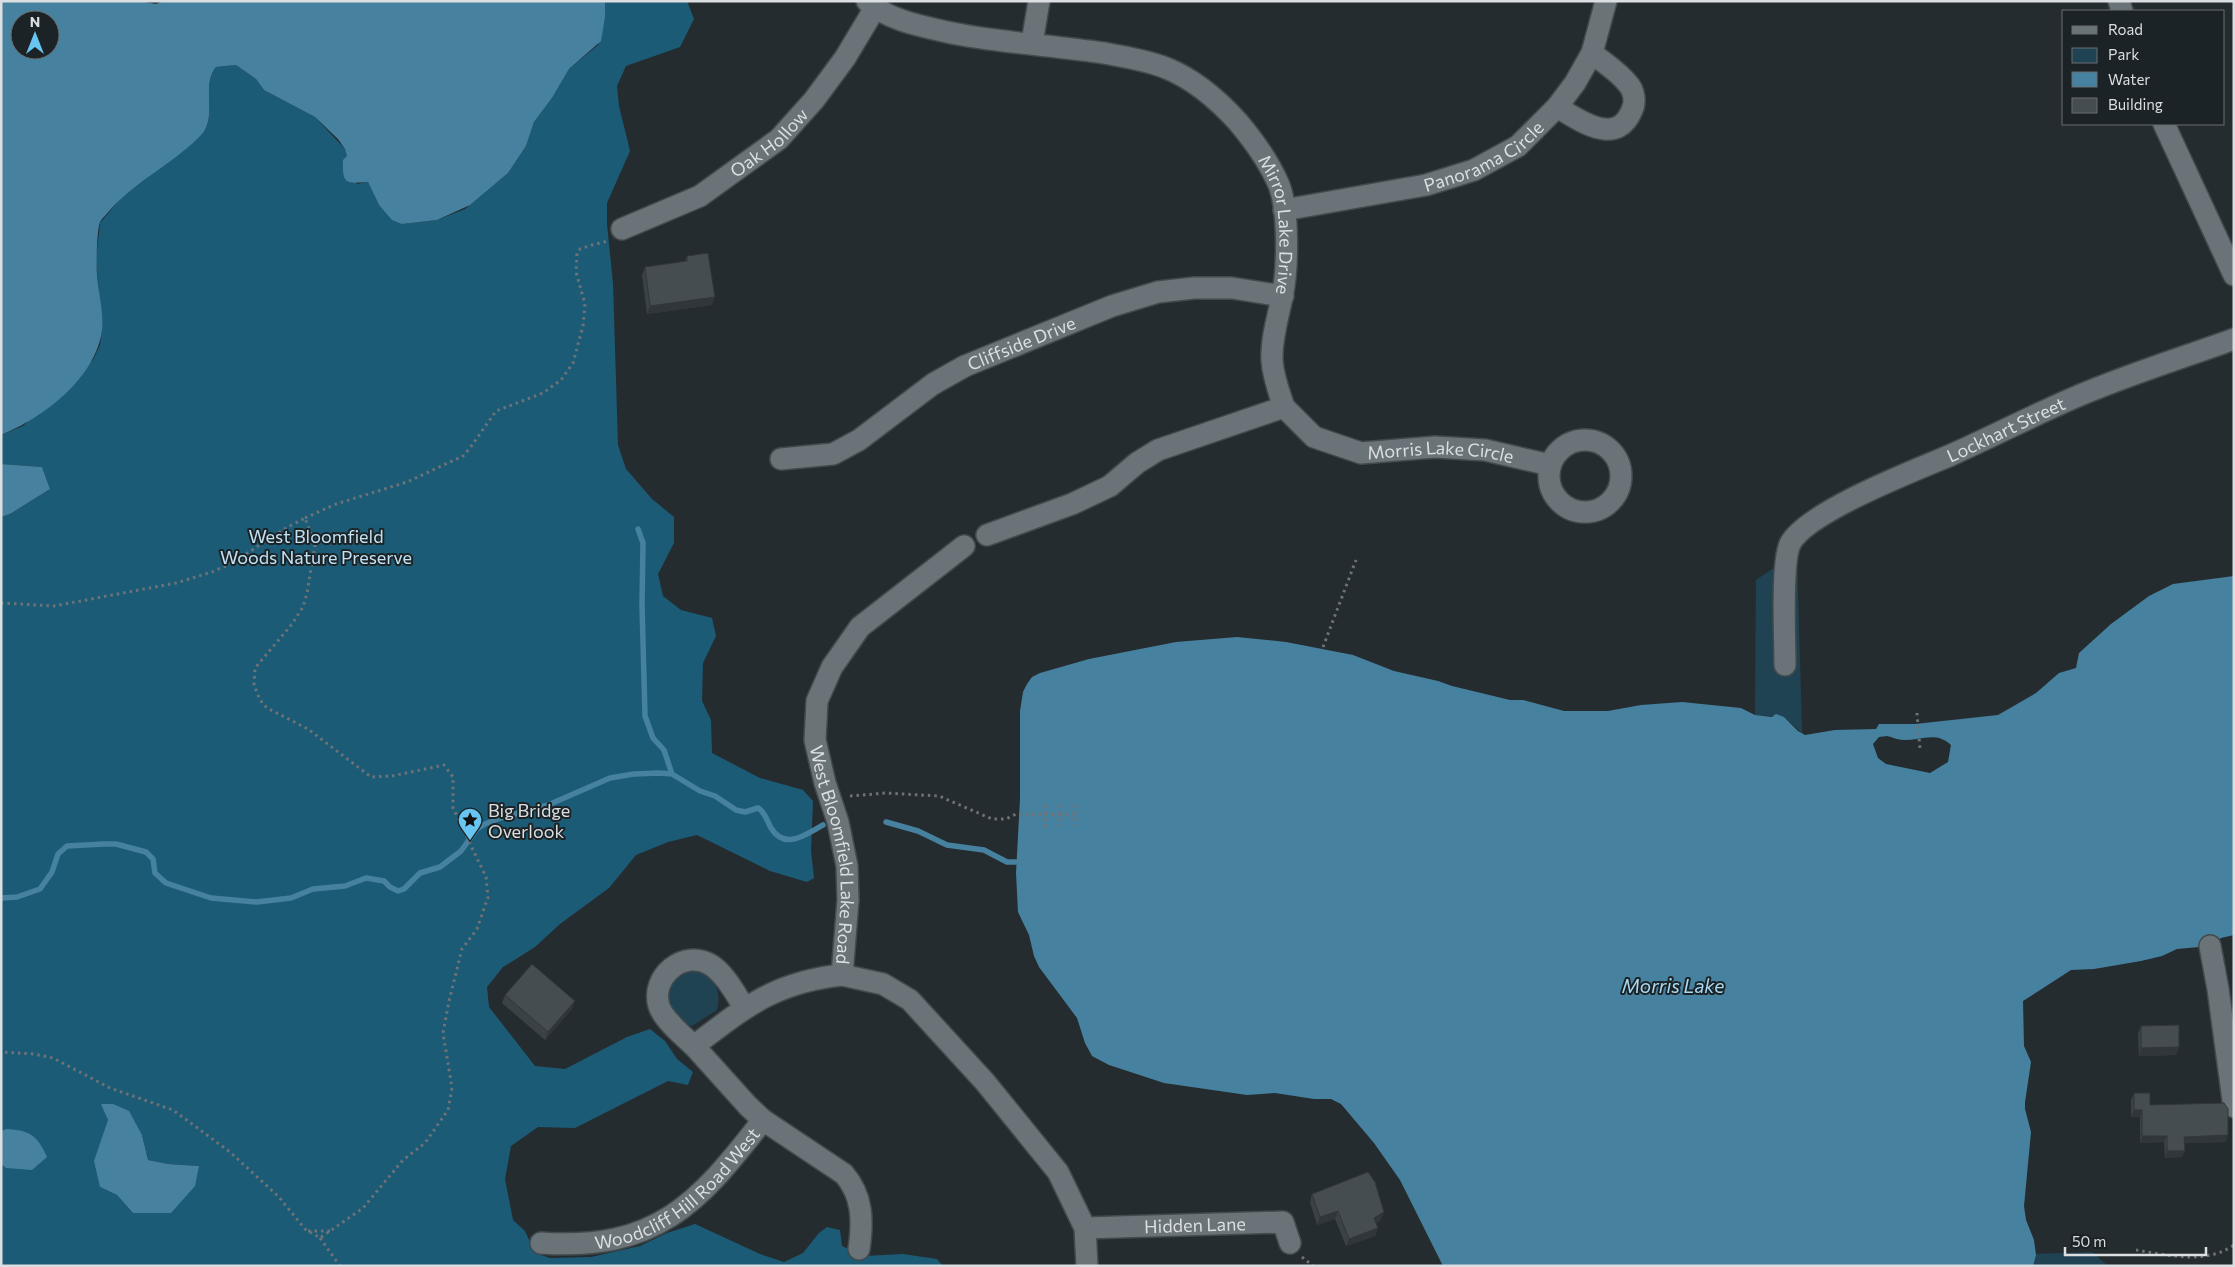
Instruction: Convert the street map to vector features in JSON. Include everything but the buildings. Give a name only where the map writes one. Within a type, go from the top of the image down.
[{"type":"street","points":[[1032,43],[1039,1]]},
{"type":"street","name":"Panorama Circle","points":[[1284,210],[1426,185],[1474,170],[1518,146],[1557,107],[1575,83],[1592,53],[1606,1]]},
{"type":"street","name":"Mirror Lake Drive","points":[[871,5],[914,24],[961,35],[1032,43],[1131,58],[1167,68],[1199,87],[1224,108],[1253,140],[1274,174],[1280,188],[1284,210],[1286,246],[1283,296],[1276,324],[1272,359],[1274,378],[1284,408]]},
{"type":"street","name":"Oak Hollow","points":[[623,229],[700,196],[779,139],[814,100],[845,58],[871,5]]},
{"type":"street","points":[[1557,107],[1600,129],[1611,129],[1622,125],[1629,117],[1634,106],[1634,95],[1629,85],[1592,53]]},
{"type":"street","points":[[2164,125],[2234,275]]},
{"type":"street","name":"Cliffside Drive","points":[[781,459],[833,454],[859,440],[933,384],[965,366],[1112,306],[1158,292],[1194,288],[1232,288],[1283,296]]},
{"type":"street","name":"Lockhart Street","points":[[1785,665],[1785,580],[1790,545],[1796,537],[1811,525],[1852,499],[2013,428],[2071,399],[2234,339]]},
{"type":"street","points":[[987,535],[1072,504],[1110,486],[1137,463],[1158,450],[1284,408]]},
{"type":"street","name":"Morris Lake Circle","points":[[1284,408],[1314,437],[1361,453],[1435,447],[1485,450],[1550,465]]},
{"type":"street","name":"West Bloomfield Lake Road","points":[[964,546],[860,627],[832,667],[817,702],[815,740],[838,822],[847,866],[846,939],[842,975],[884,984],[910,1000],[985,1082],[1058,1172],[1085,1228],[1087,1266]]},
{"type":"street","points":[[2210,946],[2218,989],[2234,1107]]},
{"type":"street","name":"Woodcliff Hill Road West","points":[[541,1243],[579,1243],[616,1239],[664,1222],[708,1187],[763,1120],[676,1029],[659,1008],[658,985],[664,974],[675,965],[690,960],[702,961],[712,966],[723,977],[744,1007]]},
{"type":"street","points":[[694,1046],[744,1007],[787,987],[814,978],[842,975]]},
{"type":"street","points":[[763,1120],[844,1174],[851,1183],[861,1209],[859,1249]]},
{"type":"street","name":"Hidden Lane","points":[[1085,1228],[1283,1222],[1290,1243]]},
{"type":"path","points":[[1,603],[54,606],[176,583],[212,572],[232,563],[305,518],[336,504],[407,482],[463,456],[496,411],[543,393],[561,380],[573,363],[583,326],[585,304],[576,272],[577,253],[592,245],[624,237],[623,229]]},
{"type":"path","points":[[305,518],[315,545],[303,607],[292,624],[282,633],[255,668],[253,679],[255,691],[267,708],[308,730],[371,777],[392,776],[444,765],[454,777],[453,808],[486,877],[488,897],[477,929],[462,949],[454,976],[443,1033],[452,1088],[448,1110],[425,1143],[403,1160],[363,1208],[320,1238]]},
{"type":"path","points":[[1323,647],[1356,560]]},
{"type":"path","points":[[1917,713],[1920,749]]},
{"type":"path","points":[[830,798],[886,793],[929,794],[939,796],[992,819],[1006,819],[1016,814],[1075,815]]},
{"type":"path","points":[[1045,827],[1046,802]]},
{"type":"path","points":[[1060,805],[1060,826]]},
{"type":"path","points":[[1075,805],[1075,826]]},
{"type":"path","points":[[1,1052],[34,1054],[53,1058],[110,1088],[173,1110],[230,1152],[278,1196],[308,1231],[320,1238],[340,1266]]},
{"type":"path","points":[[308,1231],[331,1230]]},
{"type":"path","points":[[2136,1250],[2172,1256],[2209,1257],[2234,1245]]},
{"type":"green space","name":"West Bloomfield Woods Nature Preserve","points":[[605,1],[687,1],[694,19],[680,47],[626,66],[617,86],[619,106],[630,151],[607,203],[607,224],[613,284],[618,445],[626,469],[652,499],[674,517],[674,543],[658,574],[663,596],[681,610],[712,618],[716,636],[703,663],[702,701],[711,720],[712,753],[760,778],[803,790],[813,801],[811,851],[814,878],[807,882],[770,871],[697,835],[668,842],[636,855],[609,888],[560,924],[535,947],[503,967],[487,987],[489,1007],[535,1066],[565,1069],[627,1037],[650,1029],[665,1041],[677,1059],[693,1072],[688,1085],[668,1081],[575,1128],[538,1127],[511,1146],[505,1179],[513,1220],[525,1231],[535,1253],[550,1258],[591,1257],[640,1246],[667,1233],[695,1224],[760,1254],[784,1262],[803,1253],[819,1233],[827,1227],[840,1230],[842,1246],[864,1256],[903,1254],[937,1259],[943,1266],[1,1266],[1,1164],[6,1168],[6,1129],[1,1131],[1,517],[10,514],[50,489],[42,467],[1,464],[1,435],[23,426],[93,360],[100,345],[102,329],[96,260],[100,223],[120,199],[203,133],[209,117],[209,91],[212,74],[216,67],[236,65],[256,79],[264,90],[315,117],[345,149],[357,184],[368,182],[379,205],[402,224],[437,220],[465,209],[508,173],[526,146],[534,122],[552,98],[569,69],[598,45],[605,17]],"holes":[[[102,1104],[142,1135],[148,1160],[168,1164],[199,1166],[133,1213],[117,1195],[100,1187],[103,1137],[108,1120]]]},
{"type":"green space","points":[[1797,556],[1802,733],[1784,717],[1755,715],[1756,580],[1784,561]]},
{"type":"green space","points":[[692,971],[706,975],[715,983],[718,1003],[717,1010],[692,1026],[685,1023],[672,1009],[668,995],[671,985],[677,977]]},
{"type":"green space","points":[[2092,1252],[2108,1266],[1637,1266],[1800,1262]]},
{"type":"water","points":[[1,1],[140,1],[156,4],[163,1],[605,1],[605,17],[601,41],[569,69],[552,98],[534,122],[526,146],[508,173],[470,205],[437,220],[402,224],[392,220],[379,205],[368,182],[355,183],[345,179],[343,160],[347,156],[345,149],[338,139],[315,117],[264,90],[256,79],[236,65],[216,67],[210,82],[209,117],[203,133],[181,153],[132,189],[100,222],[97,239],[97,269],[102,330],[98,348],[90,364],[65,394],[50,407],[17,428],[1,435]]},
{"type":"water","points":[[1,464],[42,467],[50,489],[10,514],[1,517]]},
{"type":"water","name":"Morris Lake","points":[[2234,576],[2234,935],[2221,938],[2210,946],[2177,949],[2162,956],[2141,961],[2094,969],[2071,970],[2023,1001],[2024,1046],[2031,1062],[2025,1102],[2031,1132],[2024,1206],[2026,1220],[2034,1240],[2036,1255],[2033,1266],[1443,1266],[1400,1180],[1374,1143],[1341,1104],[1331,1099],[1314,1099],[1275,1093],[1247,1095],[1164,1083],[1109,1065],[1092,1056],[1085,1043],[1077,1018],[1039,967],[1029,935],[1018,912],[1016,873],[1020,799],[1020,711],[1023,692],[1032,677],[1040,673],[1089,659],[1176,642],[1237,637],[1286,642],[1353,655],[1394,671],[1510,700],[1523,700],[1564,711],[1608,711],[1641,705],[1682,702],[1741,708],[1755,715],[1772,717],[1776,714],[1784,717],[1798,731],[1805,735],[1835,730],[1876,729],[1879,724],[1915,724],[1998,715],[2036,693],[2059,673],[2076,668],[2079,653],[2111,624],[2149,596],[2173,584]],"holes":[[[1887,736],[1904,740],[1929,737],[1940,738],[1951,745],[1948,762],[1930,773],[1886,764],[1878,758],[1873,744],[1879,737]]]},
{"type":"water","points":[[101,1104],[113,1104],[129,1111],[142,1135],[148,1160],[168,1164],[199,1166],[195,1186],[171,1213],[133,1213],[117,1195],[100,1187],[94,1161],[108,1120]]},
{"type":"water","points":[[6,1129],[21,1131],[32,1136],[40,1144],[47,1157],[32,1170],[6,1168],[1,1164],[1,1131]]},
{"type":"waterway","points":[[638,529],[643,543],[642,605],[645,716],[653,738],[664,750],[672,774]]},
{"type":"waterway","points":[[1,898],[17,897],[40,889],[52,872],[58,854],[67,846],[104,844],[116,844],[146,852],[153,859],[155,873],[166,883],[211,898],[257,902],[291,898],[313,889],[345,886],[366,878],[384,881],[398,891],[404,889],[420,873],[440,867],[461,851],[477,829],[485,824],[548,805],[610,778],[634,774],[672,774],[700,791],[715,796],[736,810],[745,812],[758,808],[777,835],[789,840],[803,836],[823,825]]},
{"type":"waterway","points":[[886,822],[918,831],[947,845],[984,850],[1007,862],[1016,862]]},
{"type":"place","name":"Big Bridge Overlook","points":[[470,841]]}]
